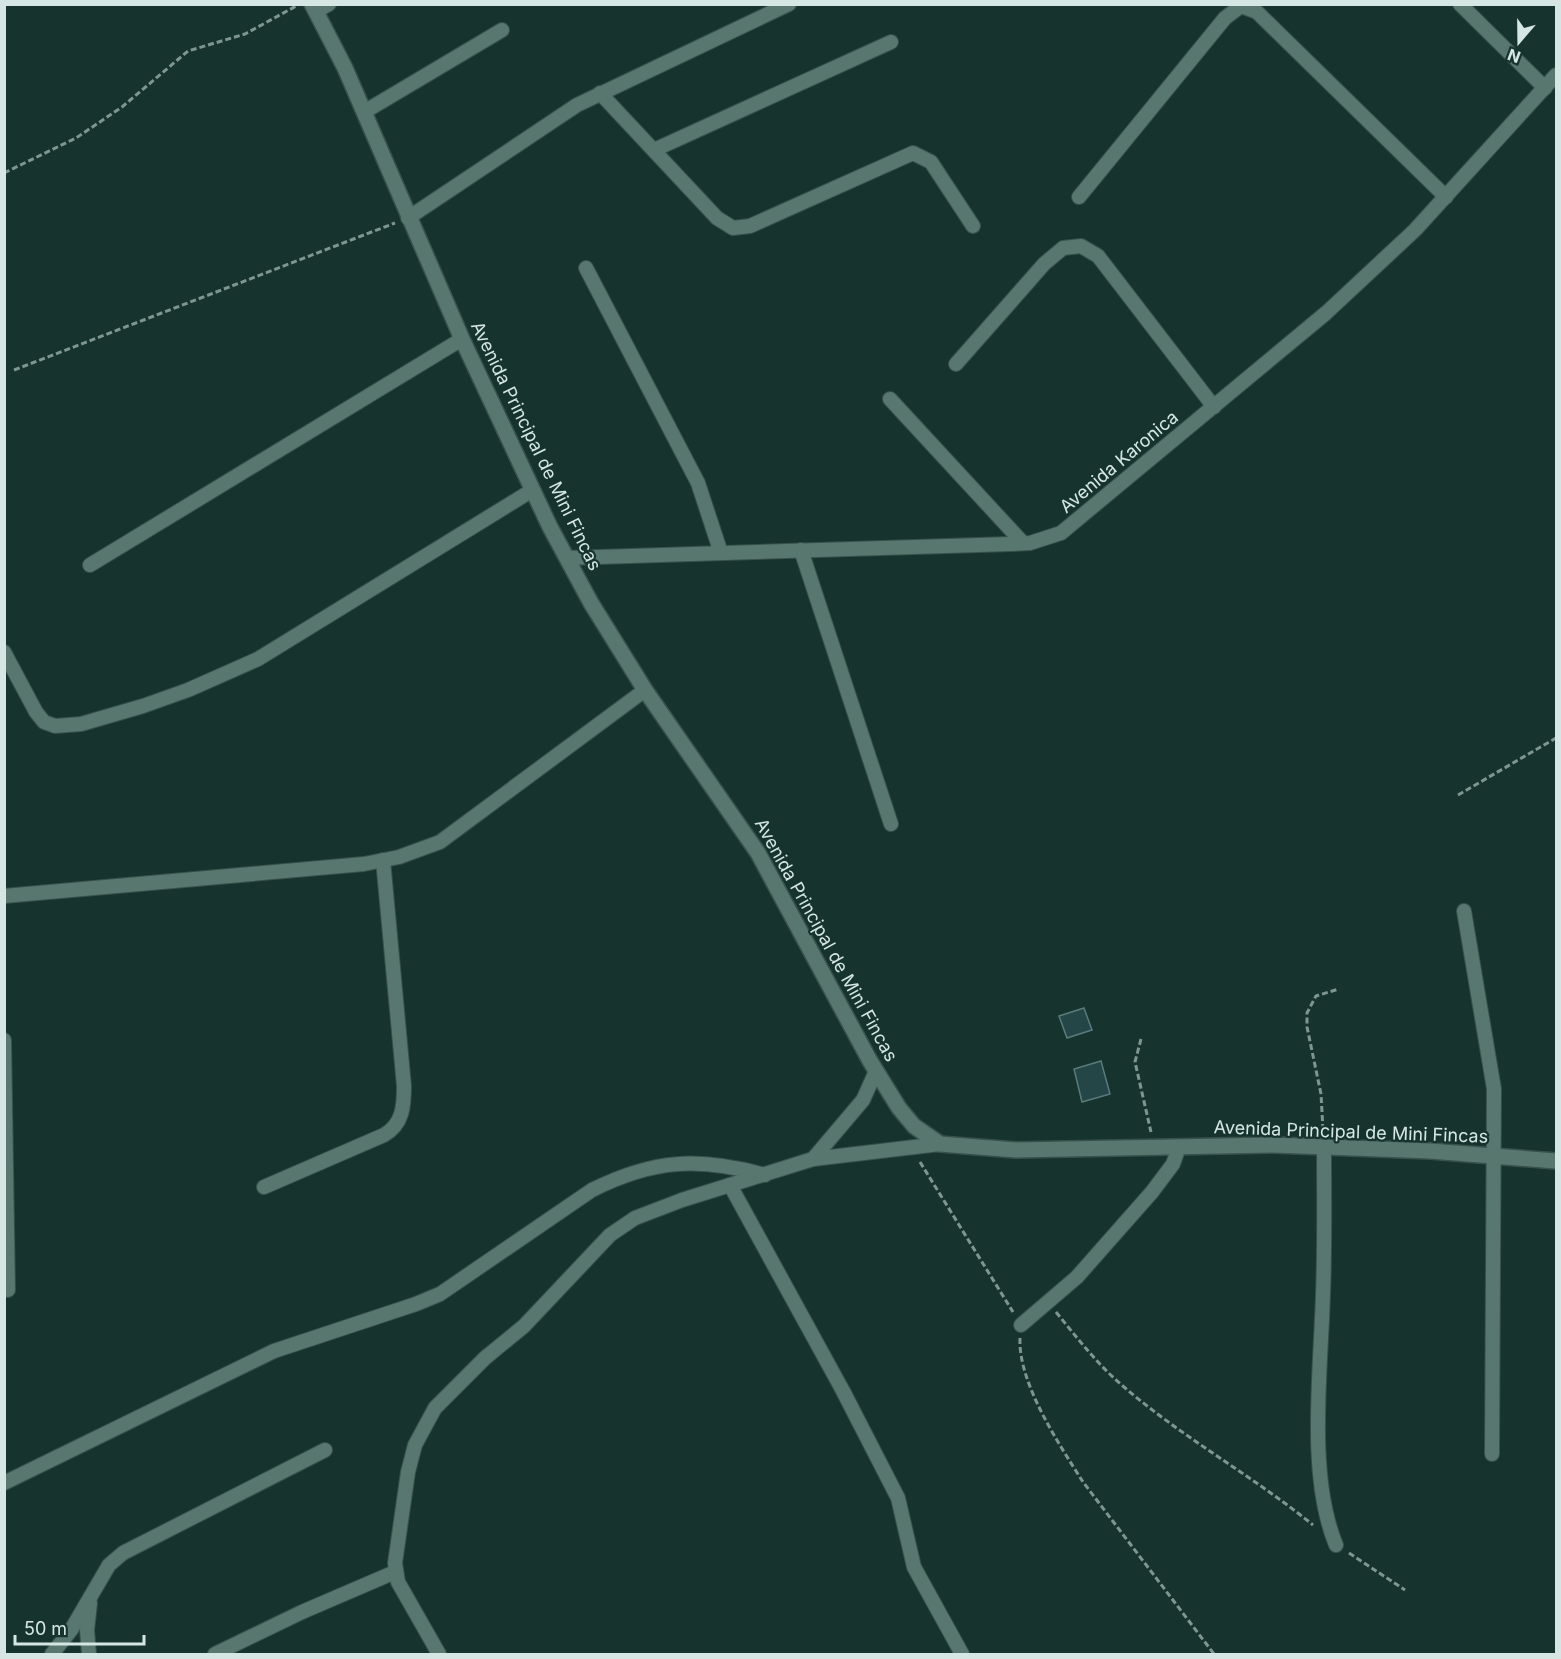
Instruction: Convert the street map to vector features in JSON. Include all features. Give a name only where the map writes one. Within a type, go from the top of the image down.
[{"type":"street","points":[[408,218],[600,93],[789,4]]},
{"type":"street","points":[[1460,4],[1545,88]]},
{"type":"street","points":[[1079,197],[1225,18],[1241,6],[1257,12],[1446,197]]},
{"type":"street","name":"Avenida Principal de Mini Fincas","points":[[319,7],[462,339],[531,490],[567,558],[591,603],[645,690],[758,852],[876,1071],[899,1108],[914,1126],[940,1144],[1016,1150],[1274,1145],[1557,1161]]},
{"type":"street","points":[[364,112],[502,30]]},
{"type":"street","points":[[654,150],[891,42]]},
{"type":"street","name":"Avenida Karonica","points":[[567,558],[1023,543],[1047,539],[1077,522],[1326,313],[1415,230],[1557,75]]},
{"type":"street","points":[[600,93],[717,218],[733,228],[750,226],[913,153],[931,162],[973,226]]},
{"type":"street","points":[[956,364],[1044,264],[1063,248],[1081,246],[1098,256],[1214,407]]},
{"type":"street","points":[[586,268],[698,483],[721,553]]},
{"type":"street","points":[[90,565],[462,339]]},
{"type":"street","points":[[890,399],[1023,543]]},
{"type":"street","points":[[4,652],[36,712],[44,722],[55,726],[81,724],[143,706],[188,690],[258,659],[531,490]]},
{"type":"street","points":[[801,550],[891,824]]},
{"type":"street","points":[[4,896],[232,877],[383,860],[420,851],[450,836],[645,690]]},
{"type":"street","points":[[264,1187],[384,1135],[393,1130],[402,1113],[404,1086],[383,860]]},
{"type":"street","points":[[1464,911],[1494,1089],[1492,1454]]},
{"type":"street","points":[[4,1040],[8,1290]]},
{"type":"street","points":[[813,1159],[863,1100],[876,1071]]},
{"type":"street","points":[[439,1654],[395,1572],[408,1472],[421,1430],[435,1408],[485,1358],[524,1326],[610,1235],[635,1218],[813,1159],[940,1144]]},
{"type":"street","points":[[1021,1325],[1077,1277],[1152,1192],[1173,1164],[1179,1147]]},
{"type":"street","points":[[1324,1147],[1321,1478],[1324,1507],[1336,1545]]},
{"type":"street","points":[[4,1483],[274,1352],[440,1294],[592,1190],[613,1180],[658,1165],[711,1162],[765,1175]]},
{"type":"street","points":[[730,1185],[843,1391],[898,1498],[914,1567],[962,1654]]},
{"type":"street","points":[[52,1654],[71,1630],[109,1565],[123,1553],[325,1450]]},
{"type":"street","points":[[215,1654],[302,1612],[395,1572]]},
{"type":"street","points":[[89,1654],[87,1630],[92,1595]]},
{"type":"path","points":[[4,173],[76,138],[122,107],[188,51],[245,34],[300,4]]},
{"type":"path","points":[[14,370],[408,218]]},
{"type":"path","points":[[1458,795],[1557,738]]},
{"type":"path","points":[[1324,1147],[1321,1095],[1307,1027],[1307,1013],[1316,996],[1339,989]]},
{"type":"path","points":[[1141,1039],[1135,1062],[1155,1148]]},
{"type":"path","points":[[911,1148],[1021,1325],[1021,1359],[1028,1379],[1064,1453],[1083,1482],[1214,1654]]},
{"type":"path","points":[[1048,1302],[1090,1355],[1124,1388],[1279,1497],[1336,1545],[1405,1590]]},
{"type":"building","points":[[1084,1008],[1092,1030],[1067,1038],[1059,1016]]},
{"type":"building","points":[[1101,1061],[1110,1094],[1082,1102],[1074,1069]]}]
